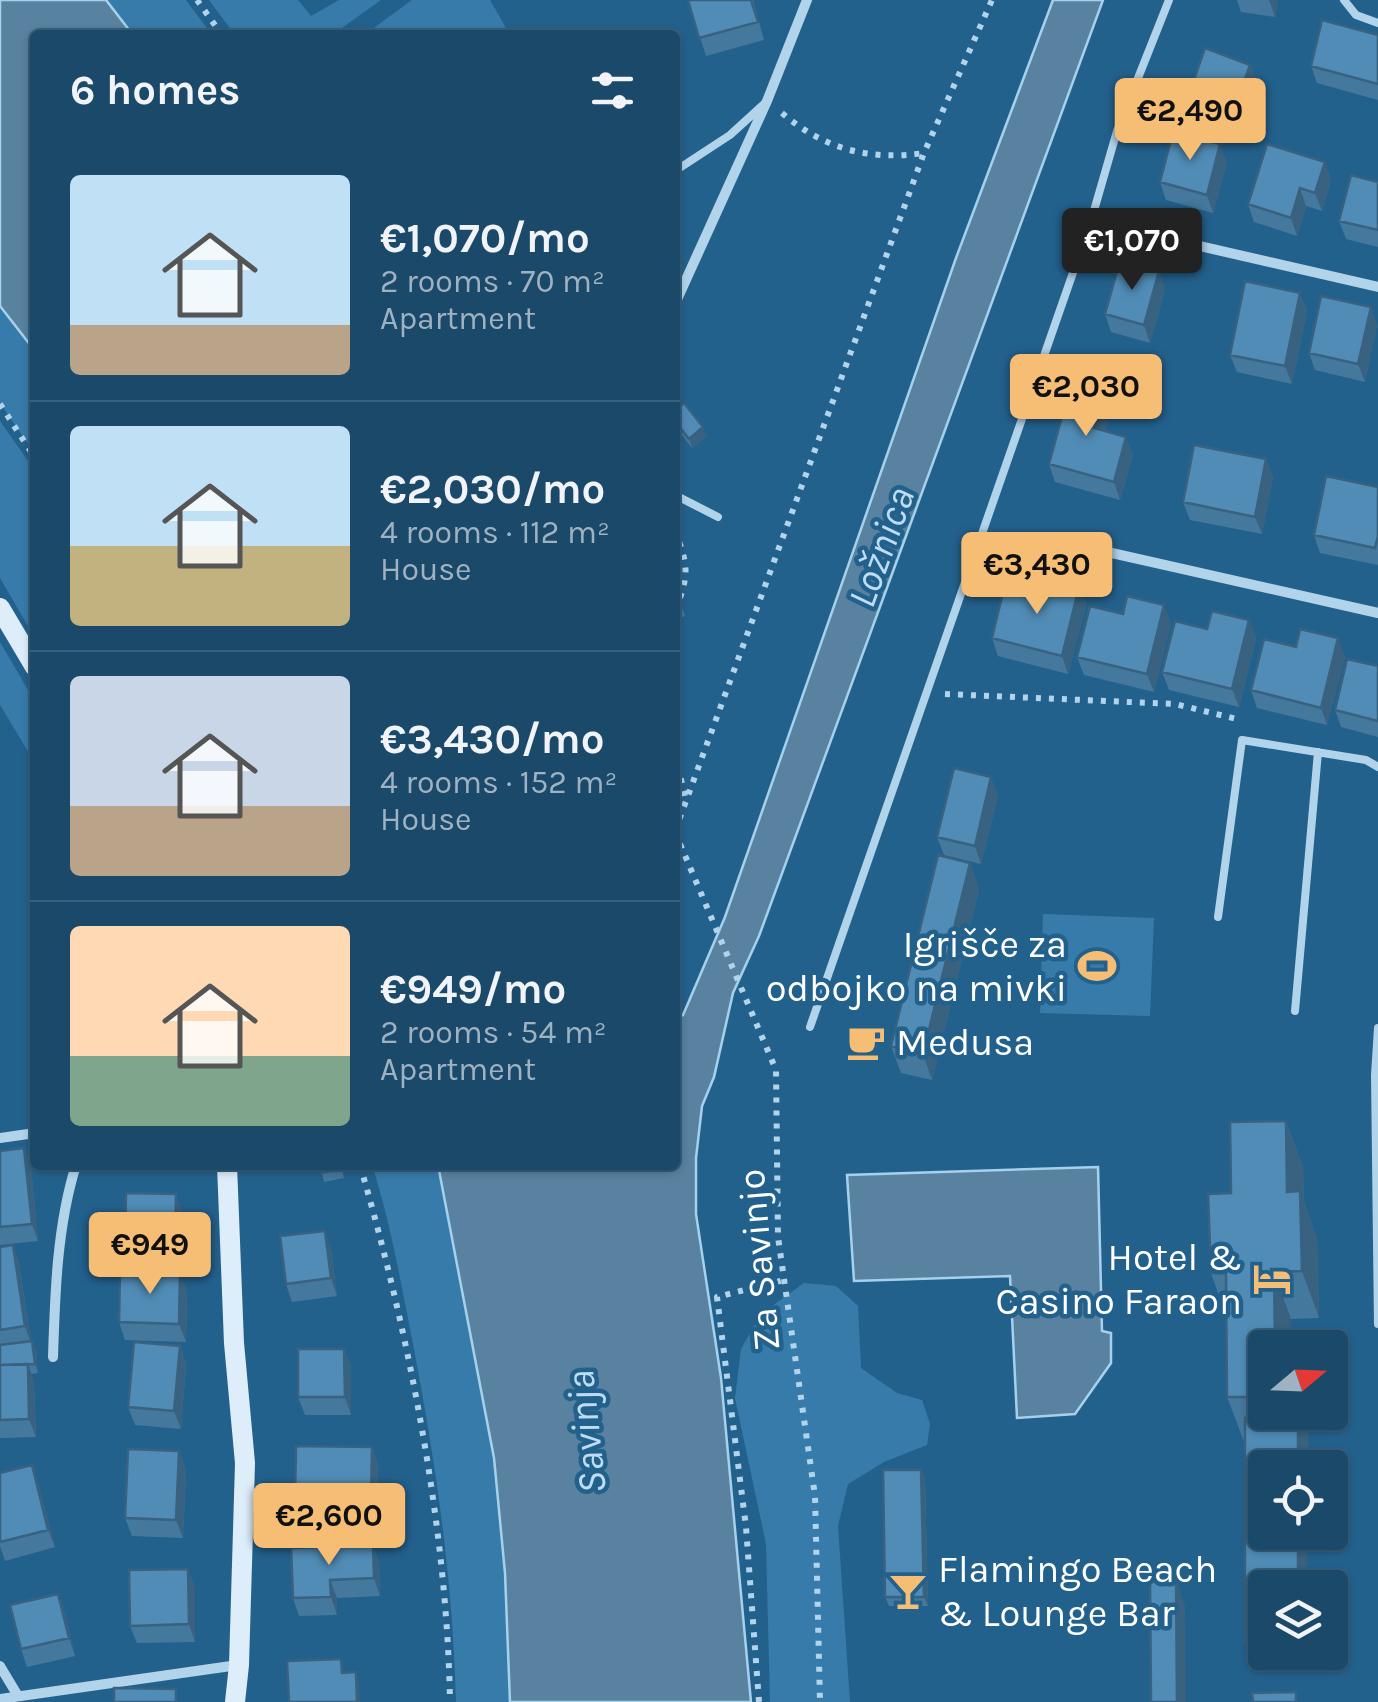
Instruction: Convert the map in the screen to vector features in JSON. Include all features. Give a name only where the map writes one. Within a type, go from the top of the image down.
[{"type":"street","points":[[680,293],[767,101],[807,0]]},
{"type":"street","points":[[1090,221],[1378,288]]},
{"type":"street","points":[[1063,542],[1378,613]]},
{"type":"street","points":[[0,608],[30,659]]},
{"type":"street","points":[[0,1138],[30,1135]]},
{"type":"street","points":[[53,1357],[56,1282],[74,1170]]},
{"type":"street","points":[[226,1170],[234,1342],[245,1463],[240,1664],[235,1702]]},
{"type":"street","points":[[0,1698],[240,1664]]},
{"type":"street","points":[[0,1666],[18,1696]]},
{"type":"lane","points":[[810,1027],[1090,221],[1116,131],[1169,0]]},
{"type":"lane","points":[[1344,0],[1356,15],[1378,23]]},
{"type":"lane","points":[[680,168],[730,135],[767,101]]},
{"type":"lane","points":[[680,498],[718,517]]},
{"type":"lane","points":[[1218,917],[1242,740],[1366,760],[1378,767]]},
{"type":"lane","points":[[1295,1011],[1318,752]]},
{"type":"lane","points":[[1378,1028],[1378,1324]]},
{"type":"path","points":[[197,0],[218,30]]},
{"type":"path","points":[[680,818],[924,153],[992,0]]},
{"type":"path","points":[[767,101],[797,127],[828,145],[871,156],[924,153]]},
{"type":"path","points":[[0,404],[30,450]]},
{"type":"path","points":[[680,543],[688,564],[680,598]]},
{"type":"path","points":[[927,693],[1175,704],[1249,722]]},
{"type":"path","points":[[680,776],[686,802]]},
{"type":"path","name":"Za Savinjo","points":[[680,845],[776,1070],[778,1236],[815,1496],[820,1702]]},
{"type":"path","points":[[361,1170],[408,1357],[449,1641],[450,1702]]},
{"type":"path","points":[[759,1702],[746,1527],[717,1297],[784,1280]]},
{"type":"shaded area","points":[[101,0],[186,0],[208,30],[124,30]]},
{"type":"shaded area","points":[[209,0],[298,0],[311,16],[339,0],[381,0],[339,30],[231,30]]},
{"type":"shaded area","points":[[412,0],[490,0],[507,30],[371,30]]},
{"type":"shaded area","points":[[0,302],[30,345],[30,447],[0,403]]},
{"type":"shaded area","points":[[0,421],[30,464],[30,629],[0,578]]},
{"type":"shaded area","points":[[0,642],[30,693],[30,755],[0,705]]},
{"type":"shaded area","name":"Igrišče za odbojko na mivki","points":[[1043,914],[1154,918],[1150,1016],[1040,1013]]},
{"type":"shaded area","points":[[373,1170],[438,1170],[494,1458],[505,1573],[510,1702],[456,1702],[442,1522],[413,1344]]},
{"type":"shaded area","points":[[804,1283],[836,1286],[858,1306],[861,1368],[897,1393],[922,1400],[930,1424],[927,1445],[884,1462],[848,1484],[838,1526],[850,1702],[770,1702],[766,1544],[735,1398],[741,1349],[761,1314]]},
{"type":"water","points":[[0,0],[106,0],[129,30],[30,30],[30,345],[0,306]]},
{"type":"water","points":[[1053,0],[1103,0],[759,936],[733,993],[714,1077],[702,1106],[696,1158],[696,1214],[721,1378],[751,1702],[510,1702],[505,1573],[494,1458],[439,1170],[680,1170],[680,1016],[725,917],[956,258]]},
{"type":"water","points":[[1098,1167],[1102,1331],[1111,1333],[1111,1363],[1075,1414],[1017,1418],[1010,1276],[854,1281],[847,1175]]},
{"type":"building","points":[[688,0],[751,0],[758,22],[699,38]]},
{"type":"building","points":[[1322,20],[1378,35],[1378,84],[1311,66]]},
{"type":"building","points":[[1205,48],[1250,65],[1233,113],[1188,97]]},
{"type":"building","points":[[1173,132],[1220,144],[1207,195],[1160,182]]},
{"type":"building","points":[[1267,144],[1325,162],[1315,193],[1300,188],[1291,218],[1248,204]]},
{"type":"building","points":[[1351,175],[1378,182],[1378,230],[1339,221]]},
{"type":"building","points":[[1120,261],[1159,271],[1144,325],[1105,314]]},
{"type":"building","points":[[1245,281],[1300,293],[1285,366],[1230,355]]},
{"type":"building","points":[[1321,296],[1371,307],[1358,364],[1309,353]]},
{"type":"building","points":[[1070,387],[1103,396],[1094,428],[1126,437],[1114,482],[1049,464]]},
{"type":"building","points":[[684,403],[703,427],[689,439],[680,427],[680,406]]},
{"type":"building","points":[[1194,445],[1266,459],[1255,517],[1183,502]]},
{"type":"building","points":[[1326,476],[1378,487],[1375,548],[1314,535]]},
{"type":"building","points":[[1042,577],[1079,587],[1062,656],[992,638],[1004,588],[1037,596]]},
{"type":"building","points":[[1127,596],[1164,605],[1147,674],[1077,657],[1090,606],[1123,614]]},
{"type":"building","points":[[1212,611],[1249,620],[1232,689],[1162,672],[1175,621],[1207,629]]},
{"type":"building","points":[[1300,629],[1338,638],[1321,708],[1251,690],[1264,639],[1296,647]]},
{"type":"building","points":[[1347,659],[1378,666],[1378,721],[1335,710]]},
{"type":"building","points":[[954,768],[991,777],[975,846],[937,837]]},
{"type":"building","points":[[938,855],[970,863],[923,1054],[891,1046]]},
{"type":"building","points":[[1286,1121],[1287,1192],[1300,1191],[1302,1271],[1274,1272],[1275,1330],[1248,1330],[1248,1397],[1227,1397],[1226,1273],[1211,1273],[1208,1194],[1231,1193],[1230,1122]]},
{"type":"building","points":[[24,1148],[32,1224],[0,1227],[0,1151]]},
{"type":"building","points":[[126,1193],[176,1194],[175,1252],[125,1251]]},
{"type":"building","points":[[325,1231],[331,1278],[286,1284],[280,1236]]},
{"type":"building","points":[[13,1245],[25,1326],[0,1330],[0,1247]]},
{"type":"building","points":[[120,1270],[180,1272],[179,1324],[119,1322]]},
{"type":"building","points":[[32,1341],[35,1364],[0,1365],[0,1345]]},
{"type":"building","points":[[134,1342],[180,1346],[174,1411],[128,1407]]},
{"type":"building","points":[[298,1349],[344,1349],[345,1397],[298,1397]]},
{"type":"building","points":[[28,1364],[29,1419],[0,1420],[0,1365]]},
{"type":"building","points":[[1248,1418],[1248,1430],[1298,1430],[1298,1450],[1248,1450],[1248,1550],[1298,1550],[1298,1570],[1248,1570],[1245,1642]]},
{"type":"building","points":[[296,1446],[372,1447],[371,1497],[295,1496]]},
{"type":"building","points":[[128,1449],[179,1451],[176,1520],[125,1518]]},
{"type":"building","points":[[32,1465],[48,1530],[0,1542],[0,1473]]},
{"type":"building","points":[[883,1470],[921,1470],[924,1597],[885,1597]]},
{"type":"building","points":[[373,1545],[374,1578],[330,1580],[331,1597],[293,1598],[291,1548]]},
{"type":"building","points":[[188,1569],[189,1624],[130,1626],[129,1570]]},
{"type":"building","points":[[1176,1579],[1177,1702],[1151,1702],[1150,1580]]},
{"type":"building","points":[[58,1594],[69,1638],[21,1649],[10,1605]]},
{"type":"building","points":[[341,1659],[342,1673],[356,1672],[357,1702],[289,1702],[287,1661]]},
{"type":"building","points":[[114,1688],[176,1689],[176,1702],[114,1702]]},
{"type":"building","points":[[1296,1692],[1296,1702],[1253,1702],[1252,1693]]},
{"type":"place","name":"Igrišče za odbojko na mivki","points":[[1097,966]]},
{"type":"place","name":"Medusa","points":[[866,1042]]},
{"type":"place","name":"Hotel & Casino Faraon","points":[[1272,1279]]},
{"type":"place","name":"Flamingo Beach & Lounge Bar","points":[[908,1591]]},
{"type":"water label","name":"Ložnica","points":[[881,547]]},
{"type":"water label","name":"Savinja","points":[[586,1432]]}]
